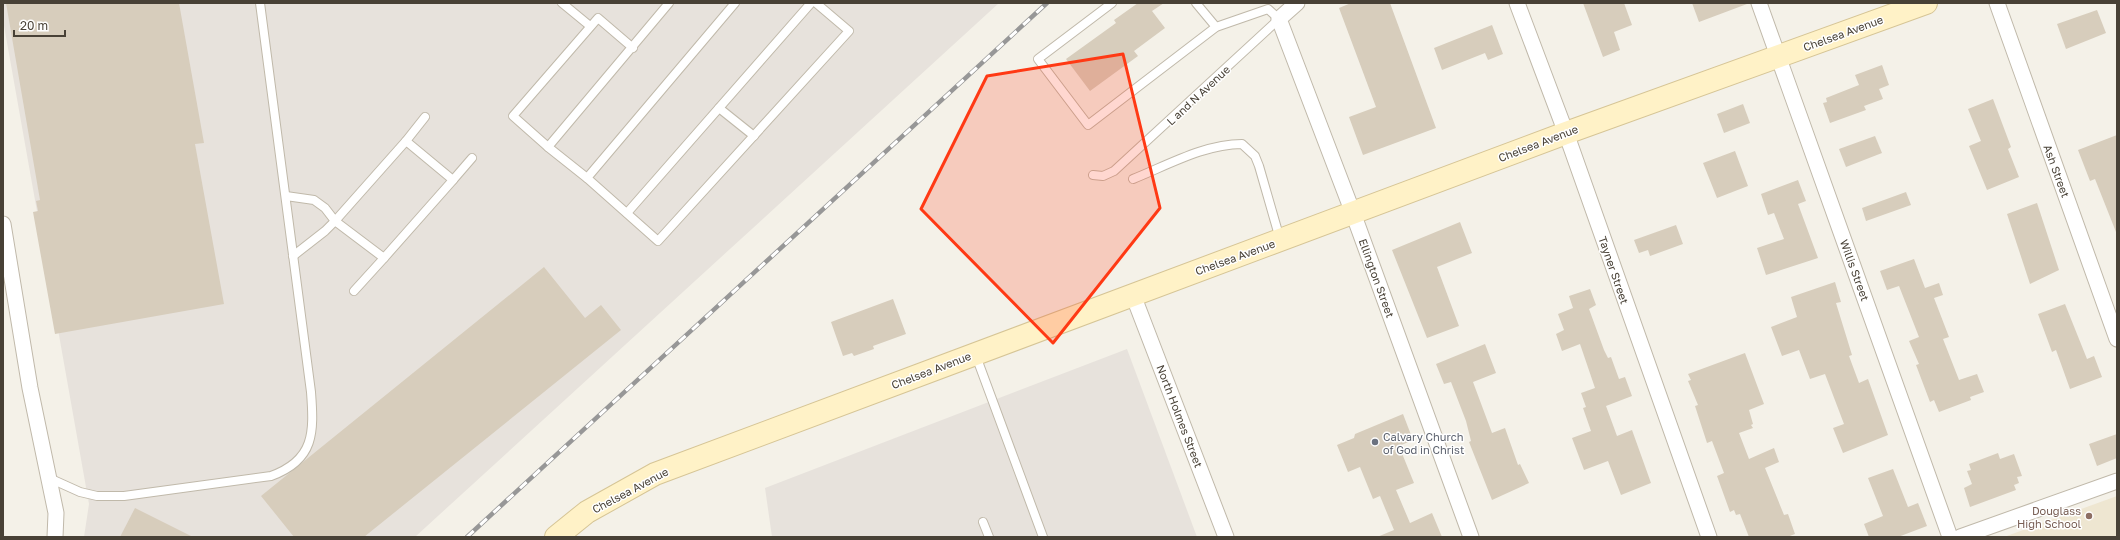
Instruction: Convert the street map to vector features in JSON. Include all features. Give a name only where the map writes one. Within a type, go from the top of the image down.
[{"type":"main road","name":"Chelsea Avenue","points":[[556,537],[587,512],[655,474],[1566,133],[1926,3]]},
{"type":"street","name":"L and N Avenue","points":[[1279,19],[1297,3]]},
{"type":"street","name":"Tayner Street","points":[[1517,3],[1566,133],[1709,537]]},
{"type":"street","name":"Willis Street","points":[[1759,3],[1950,537]]},
{"type":"street","name":"Ash Street","points":[[1997,3],[2117,339]]},
{"type":"street","name":"Ellington Street","points":[[1279,19],[1354,213],[1471,537]]},
{"type":"street","points":[[3,224],[30,388],[56,513],[55,537]]},
{"type":"street","name":"North Holmes Street","points":[[1133,294],[1226,537]]},
{"type":"street","points":[[1960,537],[2117,481]]},
{"type":"lane","points":[[48,478],[80,492],[97,496],[124,496],[272,476],[288,470],[302,457],[309,443],[314,424],[286,196],[260,3]]},
{"type":"lane","points":[[562,3],[590,26]]},
{"type":"lane","points":[[548,147],[633,48],[669,3]]},
{"type":"lane","points":[[587,178],[736,3]]},
{"type":"lane","points":[[627,213],[811,3]]},
{"type":"lane","points":[[633,48],[598,18],[512,116],[587,178],[658,241],[849,31],[816,3]]},
{"type":"lane","points":[[1112,3],[1038,59],[1088,125],[1216,27],[1268,9],[1279,19]]},
{"type":"lane","points":[[1196,3],[1216,27]]},
{"type":"lane","name":"L and N Avenue","points":[[1093,175],[1103,176],[1114,171],[1279,19]]},
{"type":"lane","points":[[719,108],[754,136]]},
{"type":"lane","points":[[293,256],[326,231],[406,142],[425,117]]},
{"type":"lane","points":[[406,142],[453,180]]},
{"type":"lane","points":[[1133,179],[1193,154],[1230,144],[1242,144],[1255,156],[1281,240]]},
{"type":"lane","points":[[354,291],[472,158]]},
{"type":"lane","points":[[286,196],[314,200],[325,208],[335,221],[384,258]]},
{"type":"lane","points":[[975,353],[1043,537]]},
{"type":"lane","points":[[983,522],[989,537]]},
{"type":"highlighted area","points":[[1123,54],[1160,208],[1053,343],[921,209],[987,76]]},
{"type":"shaded area","points":[[3,3],[999,3],[415,537],[84,537],[89,504],[3,20]]},
{"type":"shaded area","points":[[1127,349],[1197,537],[772,537],[765,488]]},
{"type":"shaded area","name":"Douglass High School","points":[[2117,496],[2117,537],[2004,537]]},
{"type":"building","points":[[6,3],[179,3],[204,143],[195,144],[224,304],[55,334],[33,212],[38,211],[36,201],[40,200]]},
{"type":"building","points":[[1138,3],[1164,3],[1152,11],[1165,28],[1134,51],[1138,56],[1090,91],[1066,59],[1116,23],[1114,20]]},
{"type":"building","points":[[1351,3],[1390,3],[1436,128],[1363,155],[1349,117],[1376,107],[1339,8]]},
{"type":"building","points":[[1583,3],[1624,3],[1632,25],[1614,32],[1620,50],[1603,57]]},
{"type":"building","points":[[1692,3],[1747,3],[1747,4],[1699,22]]},
{"type":"building","points":[[2097,10],[2106,33],[2066,49],[2057,24]]},
{"type":"building","points":[[1492,25],[1503,54],[1488,60],[1485,53],[1442,70],[1434,48]]},
{"type":"building","points":[[1882,65],[1889,85],[1879,89],[1883,99],[1864,106],[1866,110],[1830,123],[1823,103],[1827,102],[1826,98],[1859,85],[1855,75]]},
{"type":"building","points":[[1993,99],[2011,147],[2008,149],[2019,177],[1987,190],[1969,146],[1981,141],[1968,109]]},
{"type":"building","points":[[1743,104],[1750,123],[1724,133],[1717,114]]},
{"type":"building","points":[[2117,135],[2116,232],[2095,179],[2090,181],[2078,150]]},
{"type":"building","points":[[1875,136],[1882,153],[1846,167],[1839,149]]},
{"type":"building","points":[[1735,151],[1748,186],[1717,198],[1703,163]]},
{"type":"building","points":[[1798,180],[1806,201],[1798,204],[1818,258],[1766,275],[1757,248],[1784,239],[1774,213],[1768,215],[1761,194]]},
{"type":"building","points":[[1906,192],[1911,205],[1866,221],[1862,208]]},
{"type":"building","points":[[2037,203],[2059,270],[2030,284],[2007,214]]},
{"type":"building","points":[[1460,222],[1472,253],[1437,267],[1459,326],[1427,338],[1392,250]]},
{"type":"building","points":[[1676,225],[1683,244],[1650,256],[1648,250],[1639,253],[1634,240]]},
{"type":"building","points":[[1914,259],[1925,288],[1939,283],[1943,295],[1934,298],[1949,337],[1943,339],[1959,380],[1977,374],[1984,392],[1970,397],[1971,400],[1939,412],[1934,400],[1930,402],[1916,365],[1919,364],[1909,341],[1919,337],[1899,286],[1887,290],[1880,271]]},
{"type":"building","points":[[544,267],[585,318],[601,305],[621,330],[364,537],[294,537],[261,496]]},
{"type":"building","points":[[1835,282],[1841,302],[1836,303],[1852,355],[1849,356],[1859,383],[1868,379],[1888,435],[1843,453],[1833,428],[1844,424],[1825,374],[1810,379],[1799,350],[1782,356],[1771,327],[1797,317],[1791,297]]},
{"type":"building","points":[[1590,289],[1596,305],[1589,309],[1604,350],[1608,358],[1611,357],[1619,379],[1625,377],[1632,396],[1606,406],[1617,436],[1632,430],[1651,483],[1621,495],[1608,461],[1584,470],[1572,438],[1591,431],[1583,408],[1586,407],[1581,393],[1595,388],[1580,344],[1562,351],[1556,334],[1564,330],[1558,314],[1573,308],[1569,296]]},
{"type":"building","points":[[893,299],[906,334],[873,346],[874,349],[854,356],[852,353],[843,356],[831,322]]},
{"type":"building","points":[[2065,304],[2087,359],[2094,356],[2102,377],[2070,389],[2056,350],[2052,352],[2038,314]]},
{"type":"building","points":[[1485,344],[1496,373],[1473,382],[1492,433],[1505,428],[1518,465],[1520,464],[1529,483],[1492,500],[1469,442],[1471,441],[1466,421],[1451,382],[1444,384],[1436,364]]},
{"type":"building","points":[[1745,353],[1764,404],[1749,410],[1753,424],[1751,425],[1753,428],[1739,433],[1749,459],[1774,448],[1779,462],[1765,468],[1784,515],[1788,514],[1795,534],[1787,537],[1749,537],[1740,514],[1736,515],[1734,510],[1730,512],[1717,476],[1724,473],[1712,441],[1707,443],[1695,406],[1698,405],[1688,381],[1691,380],[1688,374]]},
{"type":"building","points":[[1403,414],[1413,440],[1399,446],[1414,483],[1396,490],[1410,523],[1432,513],[1442,537],[1377,537],[1394,530],[1380,496],[1373,499],[1360,467],[1348,472],[1337,445],[1354,438],[1355,434]]},
{"type":"building","points":[[2117,434],[2117,458],[2097,466],[2089,444]]},
{"type":"building","points":[[1998,453],[2000,459],[2014,454],[2022,476],[2017,477],[2019,483],[2014,485],[2016,490],[1970,507],[1964,488],[1972,484],[1967,471],[1971,470],[1969,464]]},
{"type":"building","points":[[1893,469],[1908,507],[1918,503],[1927,526],[1898,537],[1869,537],[1864,524],[1883,516],[1868,478]]},
{"type":"building","points":[[135,508],[193,537],[120,537]]},
{"type":"railway","points":[[467,537],[1047,3]]},
{"type":"place","name":"Calvary Church of God in Christ","points":[[1375,442]]},
{"type":"place","name":"Douglass High School","points":[[2089,516]]}]
